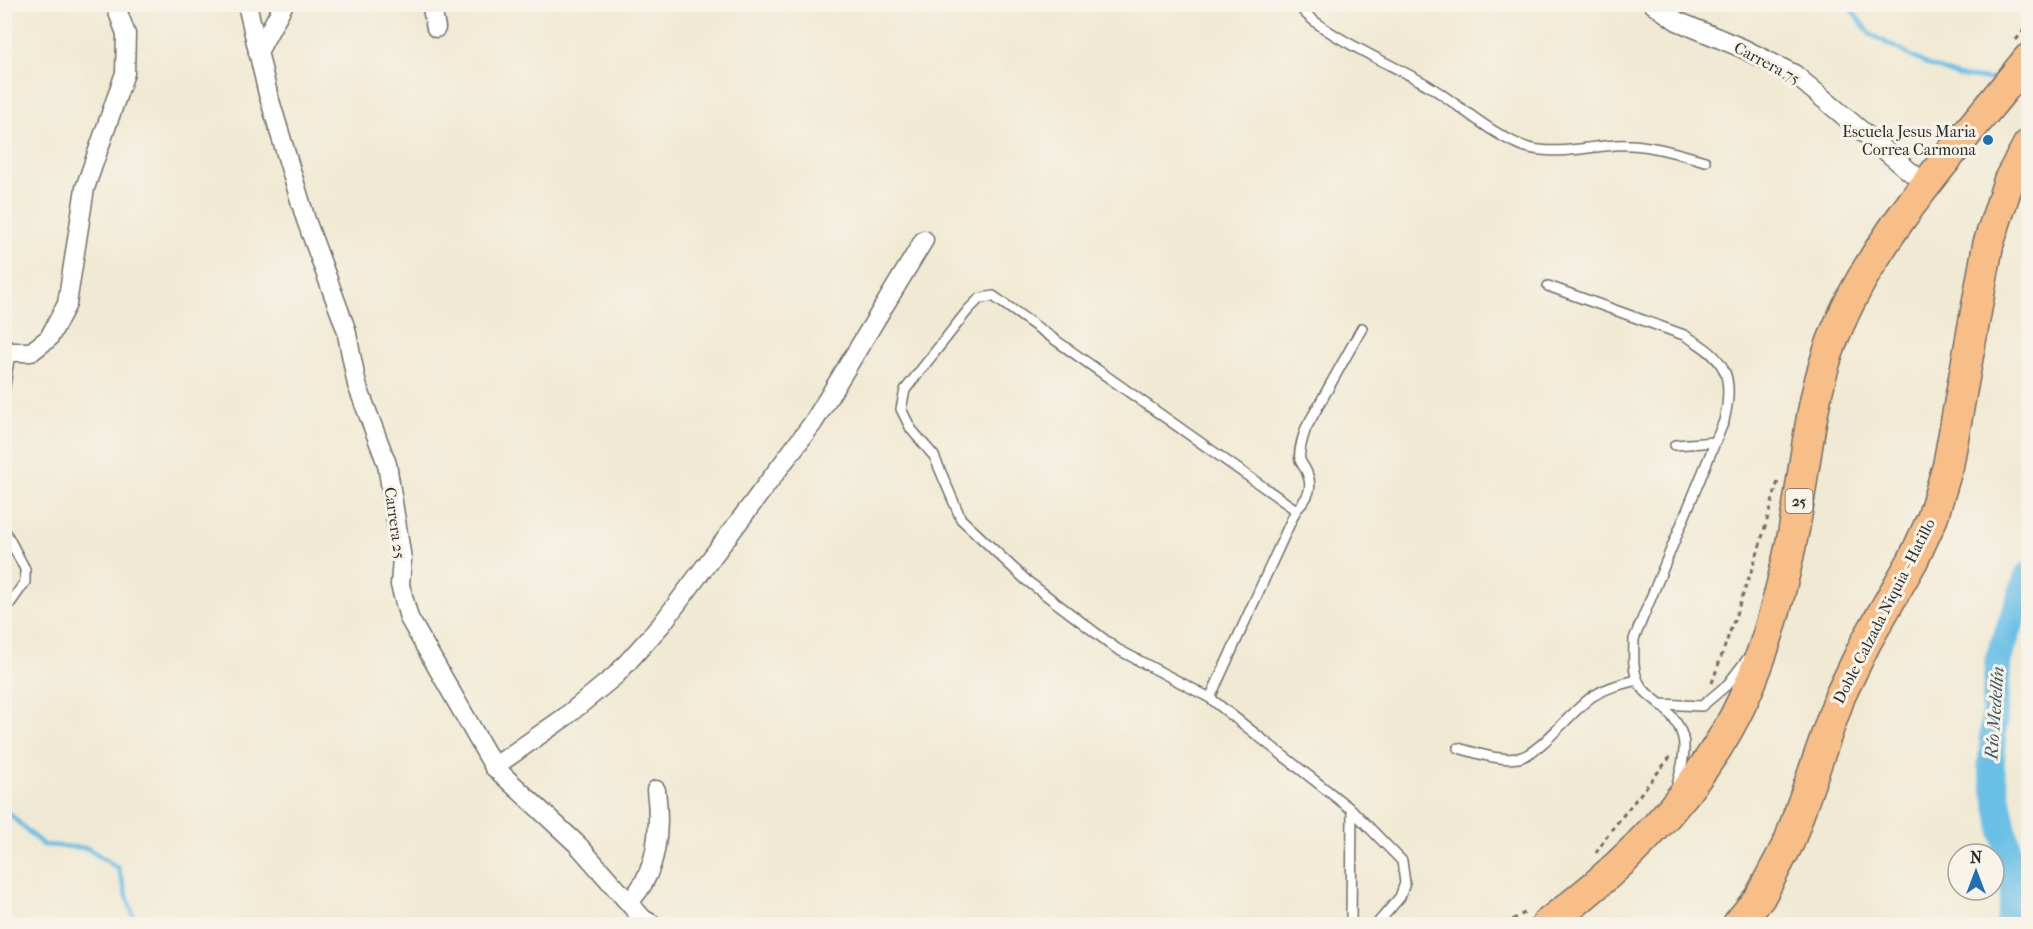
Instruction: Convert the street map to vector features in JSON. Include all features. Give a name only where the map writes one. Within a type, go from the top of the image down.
[{"type":"highway","name":"25","points":[[1539,917],[1584,897],[1624,862],[1667,817],[1699,776],[1726,734],[1751,680],[1769,630],[1784,577],[1816,401],[1828,354],[1849,303],[1876,253],[2021,51]]},
{"type":"highway","name":"Doble Calzada Niquia - Hatillo","points":[[1738,924],[1760,897],[1789,842],[1840,696],[1866,642],[1913,560],[1932,519],[1948,466],[1988,245],[2009,180],[2028,145]]},
{"type":"street","points":[[7,350],[31,352],[49,338],[67,304],[85,189],[125,73],[126,34],[115,4]]},
{"type":"street","name":"Carrera 25","points":[[247,4],[268,94],[306,220],[346,329],[357,386],[387,464],[402,559],[400,585],[409,618],[494,767],[578,845],[643,919],[652,924]]},
{"type":"street","points":[[258,51],[284,4]]},
{"type":"street","points":[[431,4],[436,28]]},
{"type":"street","name":"Carrera 75","points":[[1653,4],[1677,21],[1742,48],[1794,74],[1926,185]]},
{"type":"street","points":[[494,767],[565,717],[616,675],[661,625],[813,423],[924,240]]},
{"type":"street","points":[[629,902],[641,888],[658,839],[659,818],[656,790]]},
{"type":"lane","points":[[1298,4],[1318,25],[1429,86],[1500,134],[1528,148],[1558,152],[1617,145],[1657,148],[1705,161]]},
{"type":"lane","points":[[1548,286],[1684,335],[1705,347],[1719,359],[1727,377],[1728,401],[1724,421],[1634,639],[1634,664],[1637,680],[1644,692],[1660,704],[1678,723],[1685,738],[1680,775],[1667,817]]},
{"type":"lane","points":[[1296,510],[993,296],[979,299],[968,310],[905,390],[901,409],[911,429],[933,456],[960,519],[1026,580],[1117,649],[1210,698],[1352,810],[1402,861],[1405,883],[1400,897],[1377,924]]},
{"type":"lane","points":[[1210,698],[1296,510],[1306,499],[1311,487],[1308,474],[1300,459],[1301,442],[1306,428],[1362,328]]},
{"type":"lane","points":[[4,392],[7,350]]},
{"type":"lane","points":[[1675,445],[1715,442]]},
{"type":"lane","points":[[4,529],[25,569],[25,582],[4,612]]},
{"type":"lane","points":[[1660,704],[1702,706],[1728,684],[1769,630]]},
{"type":"lane","points":[[1458,748],[1494,757],[1520,758],[1539,746],[1592,696],[1616,685],[1637,680]]},
{"type":"lane","points":[[1351,924],[1352,810]]},
{"type":"path","points":[[2021,51],[2028,25]]},
{"type":"path","name":"25","points":[[1702,706],[1758,552],[1778,479]]},
{"type":"path","points":[[1594,857],[1608,833],[1685,738]]},
{"type":"path","points":[[1505,924],[1539,917]]},
{"type":"waterway","points":[[1847,4],[1870,34],[1926,64],[1958,76],[1997,80]]},
{"type":"waterway","name":"Río Medellín","points":[[2009,924],[2015,889],[1991,767],[1998,660],[2028,575]]},
{"type":"waterway","points":[[4,809],[43,845],[87,848],[118,868],[136,924]]},
{"type":"place","name":"Escuela Jesus Maria Correa Carmona","points":[[1988,140]]}]
